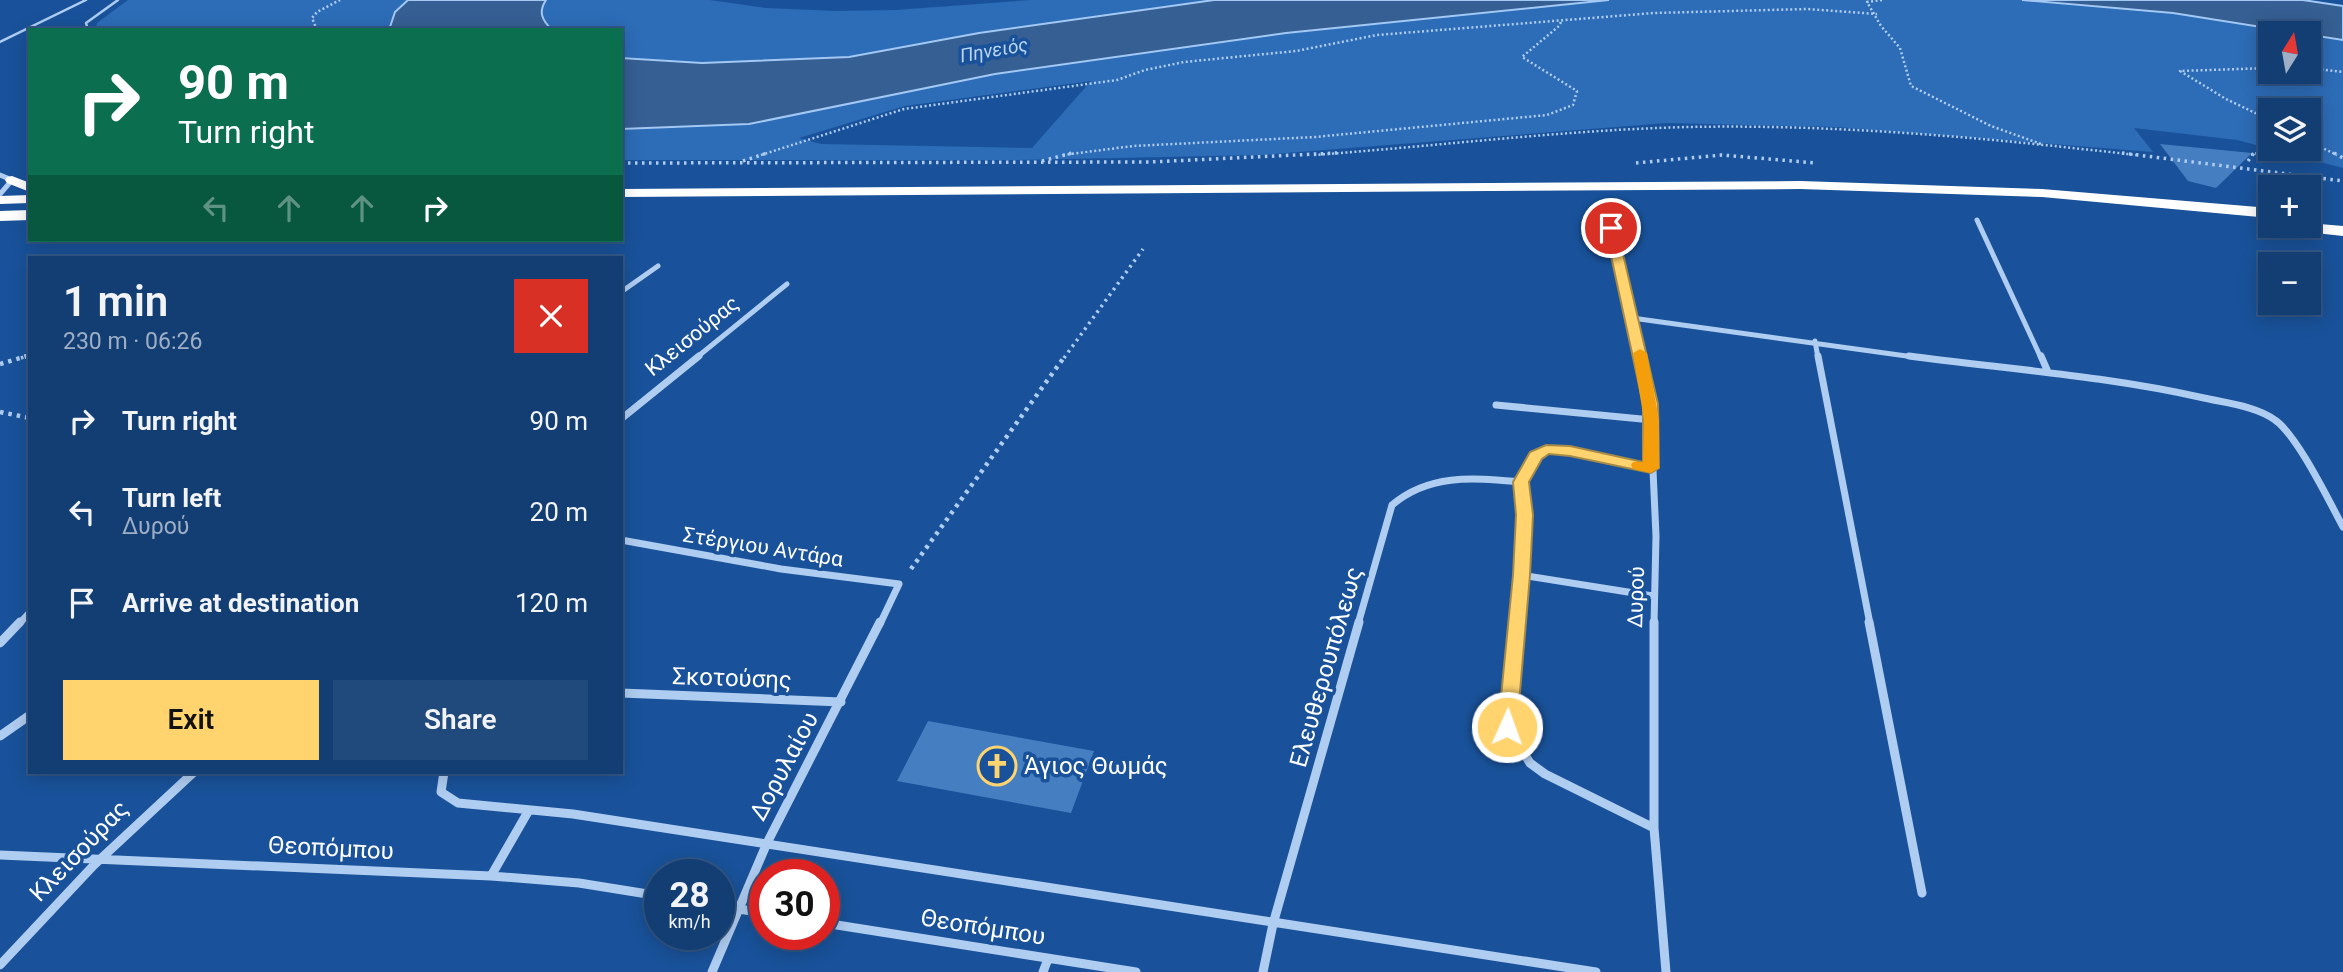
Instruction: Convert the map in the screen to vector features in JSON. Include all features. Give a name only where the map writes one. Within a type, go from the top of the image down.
[{"type":"highway","points":[[6,177],[28,187]]},
{"type":"highway","points":[[623,193],[1800,185],[2042,193],[2258,212]]},
{"type":"highway","points":[[623,205],[1816,197],[2070,206],[2258,222]]},
{"type":"highway","points":[[0,200],[28,199]]},
{"type":"highway","points":[[0,216],[28,215]]},
{"type":"highway","points":[[2321,218],[2343,221]]},
{"type":"highway","points":[[2321,229],[2343,231]]},
{"type":"street","points":[[0,194],[6,177]]},
{"type":"street","points":[[1977,220],[2048,372]]},
{"type":"street","name":"Δυρού","points":[[1611,228],[1646,381],[1652,420],[1651,468],[1656,516],[1653,596],[1654,828],[1667,972]]},
{"type":"street","points":[[623,291],[658,266]]},
{"type":"street","name":"Κλεισούρας","points":[[623,417],[787,284]]},
{"type":"street","points":[[1632,318],[1982,366],[2140,384],[2242,407],[2274,419],[2286,432],[2320,483],[2343,527]]},
{"type":"street","points":[[1815,341],[1922,893]]},
{"type":"street","points":[[1496,405],[1652,420]]},
{"type":"street","points":[[1651,468],[1570,451],[1546,450],[1536,456],[1521,482],[1524,515],[1521,575],[1507,727],[1530,763],[1545,774],[1654,828]]},
{"type":"street","name":"Ελευθερουπόλεως","points":[[1263,972],[1273,924],[1392,505],[1403,493],[1445,479],[1521,482]]},
{"type":"street","name":"Στέργιου Αντάρα","points":[[623,540],[781,569],[899,584]]},
{"type":"street","points":[[1521,575],[1653,596]]},
{"type":"street","name":"Δορυλαίου","points":[[712,972],[722,955],[738,909],[767,843],[899,584]]},
{"type":"street","points":[[0,643],[28,614]]},
{"type":"street","name":"Σκοτούσης","points":[[623,693],[841,702]]},
{"type":"street","points":[[0,736],[28,716]]},
{"type":"street","name":"Κλεισούρας","points":[[0,965],[97,859],[192,774]]},
{"type":"street","points":[[444,774],[441,792],[458,803],[573,814],[1596,972]]},
{"type":"street","points":[[491,876],[529,810]]},
{"type":"street","name":"Θεοπόμπου","points":[[0,855],[491,876],[579,883],[644,893]]},
{"type":"street","points":[[735,909],[749,911]]},
{"type":"street","name":"Θεοπόμπου","points":[[840,926],[1136,972]]},
{"type":"street","points":[[1043,972],[1048,959]]},
{"type":"lane","points":[[29,28],[86,0]]},
{"type":"lane","points":[[87,28],[86,23],[90,18],[118,0]]},
{"type":"lane","points":[[0,42],[28,28]]},
{"type":"path","points":[[316,28],[312,18],[317,12],[340,0]]},
{"type":"path","points":[[1882,0],[1867,2],[1877,14],[1879,24],[1902,51],[1905,78],[1911,86],[1991,126],[2049,147]]},
{"type":"path","points":[[735,163],[873,117],[937,103],[1117,80],[1174,64],[1296,51],[1349,38],[1654,13],[1777,9],[1877,14]]},
{"type":"path","points":[[1037,162],[1092,148],[1132,144],[1181,144],[1437,128],[1549,114],[1573,105],[1577,92],[1522,57],[1559,26],[1562,20]]},
{"type":"path","points":[[2258,68],[2180,71],[2226,99],[2258,114]]},
{"type":"path","points":[[2321,69],[2343,72]]},
{"type":"path","points":[[623,163],[1148,163],[1288,157],[1551,134],[1672,127],[1760,127],[1894,134],[2049,147],[2343,181]]},
{"type":"path","points":[[2321,147],[2343,158]]},
{"type":"path","points":[[2248,161],[2252,154],[2258,152]]},
{"type":"path","points":[[899,584],[931,545],[1143,249]]},
{"type":"path","points":[[0,364],[28,356]]},
{"type":"path","points":[[0,412],[28,418]]},
{"type":"shaded area","points":[[128,0],[408,0],[395,12],[390,28],[96,28],[97,23]]},
{"type":"shaded area","points":[[546,0],[710,0],[766,8],[837,11],[896,10],[1031,0],[1214,0],[979,33],[849,57],[702,63],[623,58],[623,28],[550,28],[542,16]]},
{"type":"shaded area","points":[[1609,0],[2022,0],[2173,13],[2258,26],[2258,84],[2321,84],[2321,36],[2343,40],[2343,168],[2316,161],[2321,161],[2321,98],[2258,98],[2258,146],[2237,140],[2134,128],[2153,152],[1836,127],[1667,123],[1262,155],[1012,160],[623,160],[623,129],[749,124],[995,74],[1286,33]],"holes":[[[1091,81],[1032,148],[821,144],[799,138],[905,106]]]},
{"type":"water","points":[[408,0],[546,0],[542,16],[550,28],[390,28],[395,12]]},
{"type":"water","name":"Πηνειός","points":[[1214,0],[1609,0],[1286,33],[995,74],[749,124],[623,129],[623,58],[702,63],[849,57],[979,33]]},
{"type":"water","points":[[2022,0],[2303,0],[2343,6],[2343,40],[2321,37],[2321,21],[2258,21],[2258,26],[2173,13]]},
{"type":"building","points":[[2160,144],[2252,153],[2216,188],[2188,181]]},
{"type":"building","name":"Άγιος Θωμάς","points":[[928,721],[1094,751],[1071,813],[897,781]]},
{"type":"slow traffic","points":[[1639,465],[1651,468],[1652,420],[1640,353]]},
{"type":"place","name":"Άγιος Θωμάς","points":[[997,766]]},
{"type":"route","points":[[1507,727],[1521,575],[1524,515],[1521,482],[1536,456],[1546,450],[1570,451],[1651,468],[1650,404],[1611,228]]}]
